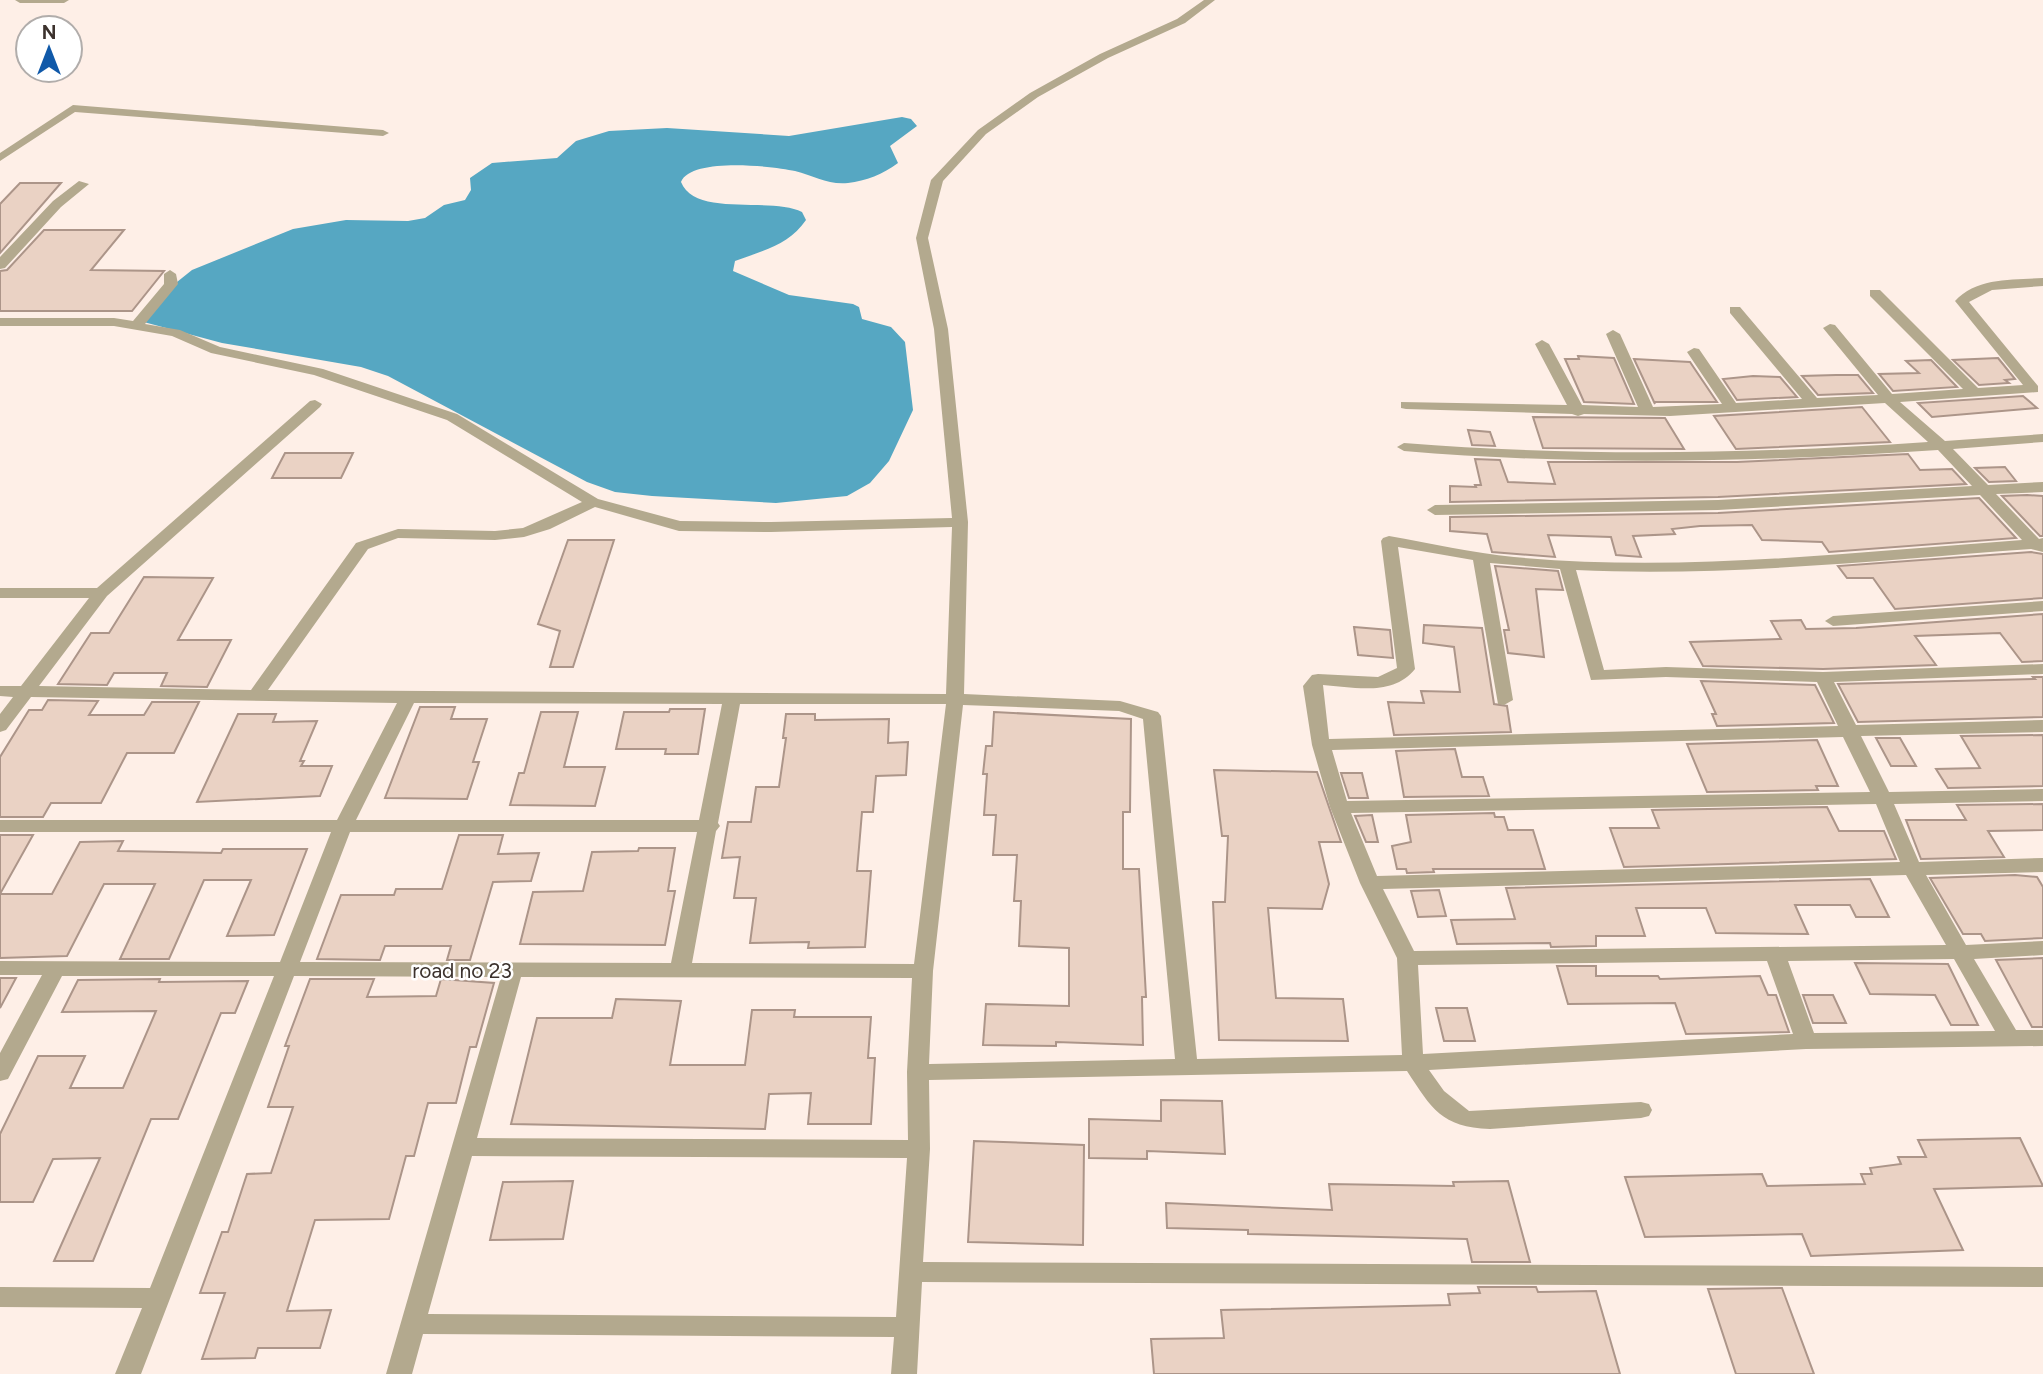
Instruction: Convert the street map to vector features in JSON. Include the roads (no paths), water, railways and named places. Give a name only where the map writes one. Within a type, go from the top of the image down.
[{"type":"street","points":[[20,0],[64,0]]},
{"type":"street","points":[[904,1374],[919,1149],[918,1072],[923,971],[955,699],[960,522],[942,329],[922,238],[937,180],[982,132],[1034,95],[1104,56],[1181,21],[1210,0]]},
{"type":"street","points":[[0,158],[73,108],[383,133]]},
{"type":"street","points":[[0,265],[57,204],[83,184]]},
{"type":"street","points":[[136,326],[171,284],[170,274]]},
{"type":"street","points":[[2038,389],[1962,301],[1971,292],[1992,285],[2043,282]]},
{"type":"street","points":[[1875,293],[1975,393]]},
{"type":"street","points":[[1735,310],[1814,404]]},
{"type":"street","points":[[0,322],[114,323],[136,326],[175,333],[216,351],[318,372],[452,417],[593,502],[679,526],[771,527],[960,522]]},
{"type":"street","points":[[1830,328],[1889,400],[1942,446],[2040,546]]},
{"type":"street","points":[[1613,334],[1648,412]]},
{"type":"street","points":[[1542,344],[1578,412]]},
{"type":"street","points":[[1694,352],[1732,408]]},
{"type":"street","points":[[1406,405],[1648,412],[1889,400],[2038,389]]},
{"type":"street","points":[[0,726],[101,593],[314,404]]},
{"type":"street","points":[[1404,447],[1482,455],[1647,458],[1942,446],[2043,438]]},
{"type":"street","points":[[1435,510],[1634,508],[1987,492],[2043,487]]},
{"type":"street","points":[[256,695],[362,546],[376,537],[398,532],[473,537],[516,534],[556,520],[593,502]]},
{"type":"street","points":[[1641,1110],[1490,1120],[1465,1119],[1436,1097],[1413,1062],[1407,958],[1370,883],[1339,807],[1321,746],[1312,686],[1318,679],[1388,682],[1399,679],[1406,669],[1389,541],[1481,557],[1567,566],[1790,562],[2040,546]]},
{"type":"street","points":[[1481,557],[1504,701]]},
{"type":"street","points":[[1567,566],[1597,676],[1666,672],[1824,677],[2043,669]]},
{"type":"street","points":[[0,593],[101,593]]},
{"type":"street","points":[[1833,621],[2043,606]]},
{"type":"street","points":[[1824,677],[1883,799],[1913,870],[1963,952],[2010,1038]]},
{"type":"street","points":[[0,691],[408,698],[732,696],[955,699],[1121,706],[1152,716],[1187,1068]]},
{"type":"street","points":[[680,971],[710,826],[732,696]]},
{"type":"street","points":[[128,1374],[343,826],[408,698]]},
{"type":"street","points":[[1321,746],[2043,726]]},
{"type":"street","points":[[1339,807],[2043,795]]},
{"type":"street","points":[[0,826],[710,826]]},
{"type":"street","points":[[1370,883],[1913,870],[2043,864]]},
{"type":"street","points":[[1407,958],[1963,952],[2043,948]]},
{"type":"street","points":[[1776,954],[1806,1041]]},
{"type":"street","name":"road no 23","points":[[0,968],[923,971]]},
{"type":"street","points":[[0,1073],[56,968]]},
{"type":"street","points":[[399,1374],[513,970]]},
{"type":"street","points":[[918,1072],[1413,1062],[1806,1041],[2043,1038]]},
{"type":"street","points":[[464,1147],[919,1149]]},
{"type":"street","points":[[911,1272],[2043,1277]]},
{"type":"street","points":[[0,1297],[158,1298]]},
{"type":"street","points":[[413,1324],[906,1327]]},
{"type":"water","points":[[902,117],[911,119],[917,126],[890,146],[898,163],[868,179],[834,183],[784,169],[733,165],[700,169],[688,174],[681,182],[689,193],[702,200],[789,208],[802,212],[806,220],[792,236],[735,261],[733,271],[789,295],[853,304],[859,307],[862,319],[891,327],[905,342],[913,410],[889,461],[870,483],[847,496],[776,503],[615,492],[587,482],[388,376],[361,367],[222,343],[140,321],[167,290],[192,270],[293,229],[346,220],[408,221],[425,218],[444,205],[465,200],[471,190],[470,178],[492,163],[557,158],[576,141],[609,131],[667,128],[789,136]]}]
